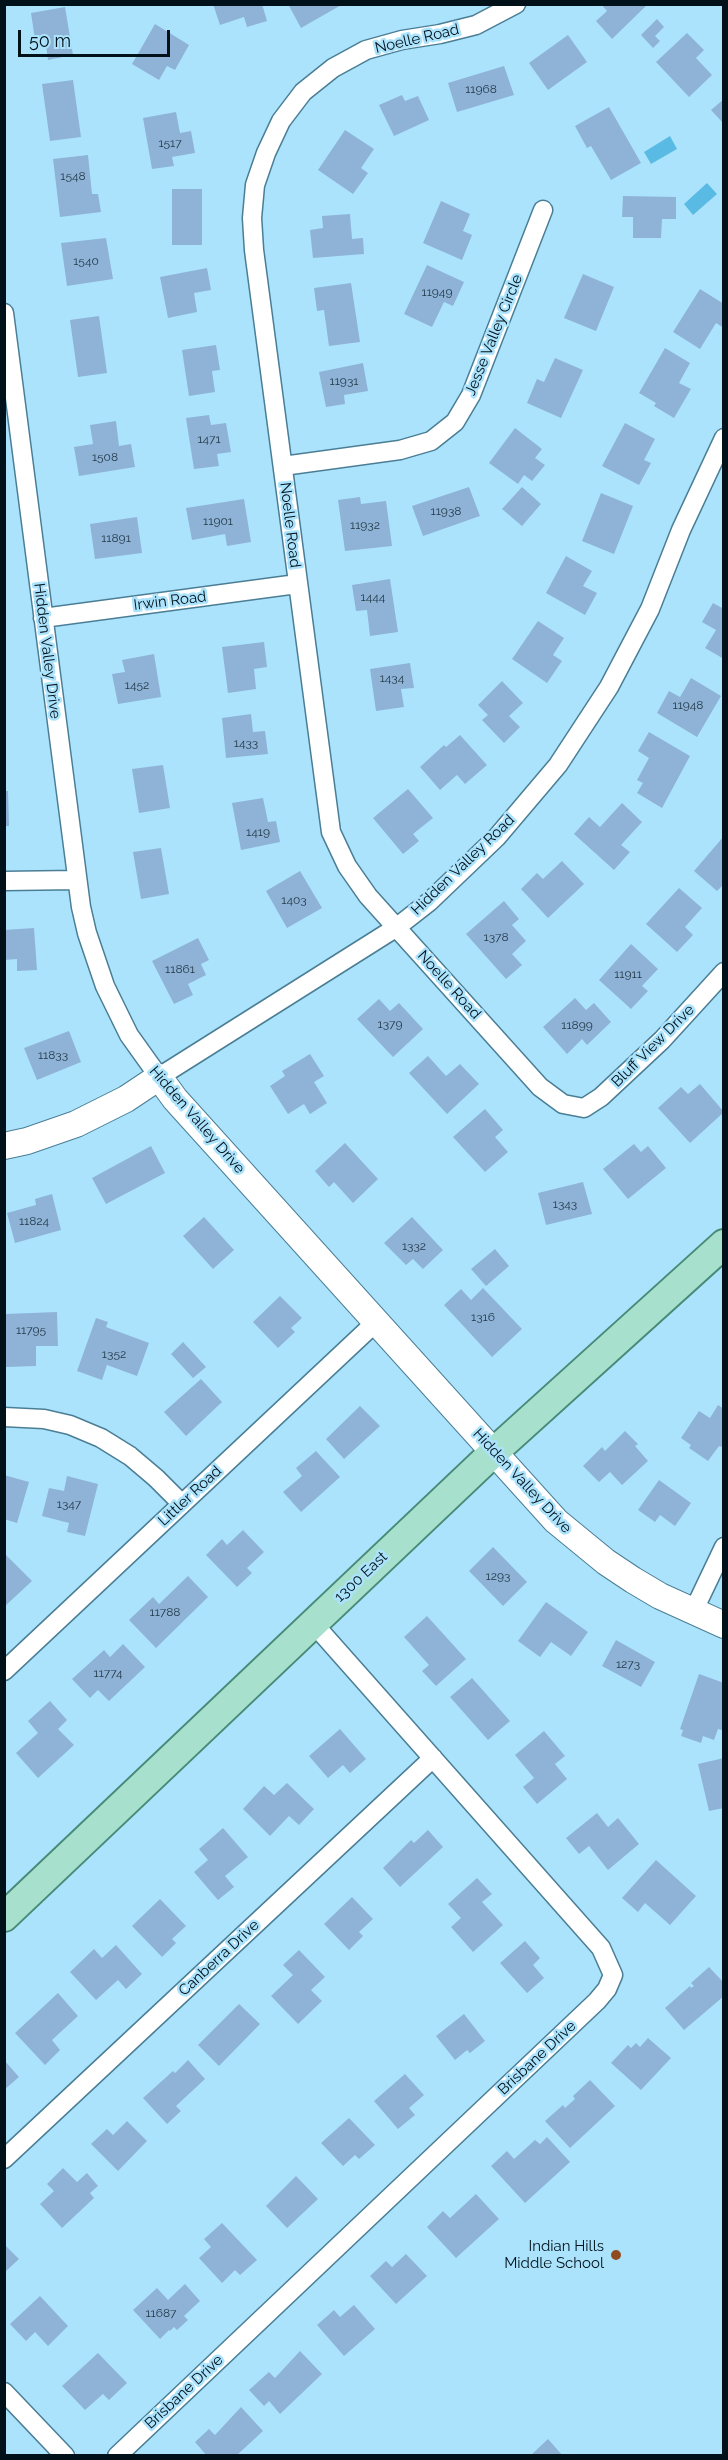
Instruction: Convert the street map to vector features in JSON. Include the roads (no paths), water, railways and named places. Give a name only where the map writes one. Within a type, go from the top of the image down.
[{"type":"main road","name":"1300 East","points":[[4,1917],[494,1452],[723,1244]]},
{"type":"street","name":"Noelle Road","points":[[516,4],[476,25],[366,50],[333,68],[303,92],[281,122],[266,153],[255,185],[252,218],[297,584],[331,832],[352,874],[368,896],[540,1087],[563,1104],[575,1107]]},
{"type":"street","name":"Jesse Valley Circle","points":[[283,466],[400,450],[431,441],[455,422],[471,395],[543,210]]},
{"type":"street","name":"Hidden Valley Drive","points":[[4,313],[8,370],[43,618],[76,880],[87,933],[105,986],[129,1035],[175,1099],[556,1521],[606,1562],[660,1596],[723,1624]]},
{"type":"street","name":"Hidden Valley Road","points":[[4,1146],[27,1141],[76,1124],[126,1099],[397,927],[429,902],[497,837],[564,755],[609,687],[650,609],[681,530],[723,438]]},
{"type":"street","name":"Irwin Road","points":[[43,618],[297,584]]},
{"type":"street","points":[[4,881],[76,880]]},
{"type":"street","name":"Bluff View Drive","points":[[575,1107],[584,1108],[601,1097],[662,1040],[723,972]]},
{"type":"street","name":"Littler Road","points":[[4,1671],[376,1322]]},
{"type":"street","points":[[4,1418],[44,1419],[70,1425],[101,1438],[130,1456],[182,1504]]},
{"type":"street","points":[[693,1612],[723,1546]]},
{"type":"street","name":"Brisbane Drive","points":[[117,2456],[597,2001],[607,1989],[613,1976],[601,1948],[313,1623]]},
{"type":"street","name":"Canberra Drive","points":[[4,2159],[433,1758]]},
{"type":"street","points":[[4,2392],[64,2456]]},
{"type":"water","points":[[670,136],[677,149],[651,164],[644,152]]},
{"type":"water","points":[[707,183],[717,194],[693,215],[684,204]]},
{"type":"place","name":"Indian Hills Middle School","points":[[616,2255]]}]
